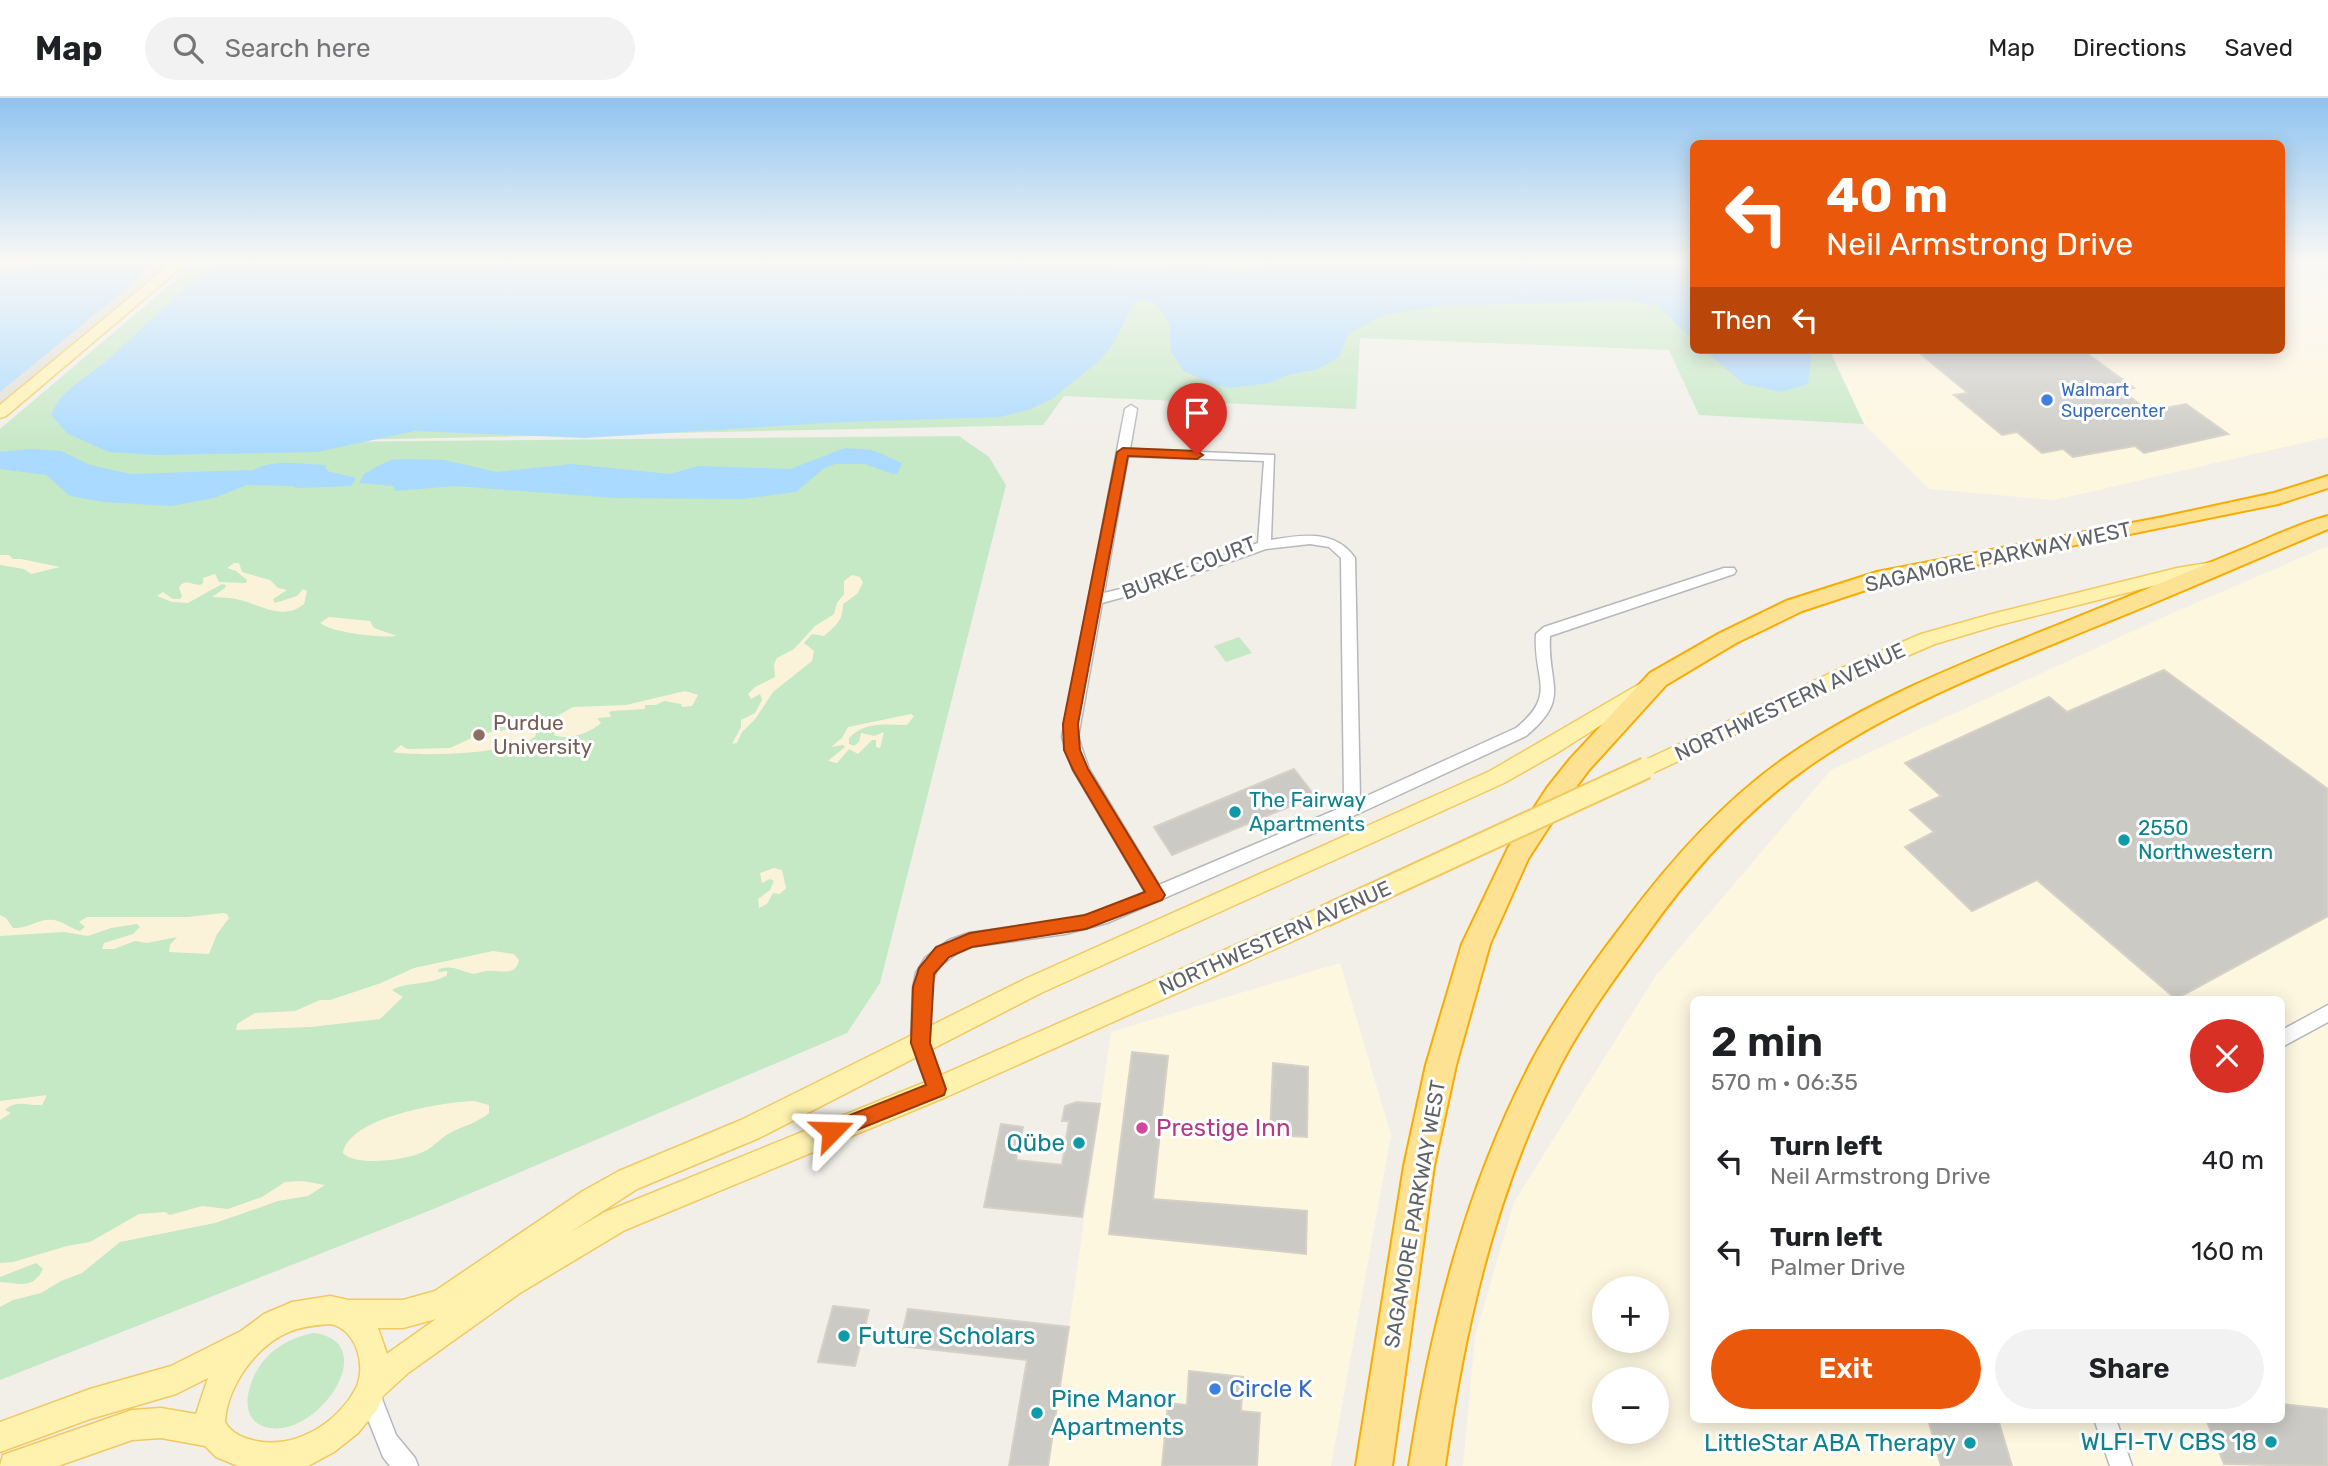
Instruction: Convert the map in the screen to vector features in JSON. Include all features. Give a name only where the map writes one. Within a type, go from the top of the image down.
[{"type":"highway","name":"SAGAMORE PARKWAY WEST","points":[[1374,1466],[1419,1166],[1440,1065],[1476,944],[1517,855],[1556,795],[1578,765],[1658,679],[1728,638],[1794,606],[1884,577],[2163,523],[2278,498],[2328,482]]},
{"type":"highway","points":[[1427,1466],[1438,1388],[1464,1275],[1508,1147],[1542,1071],[1581,1003],[1670,879],[1741,808],[1796,763],[1880,713],[1953,676],[2328,522]]},
{"type":"main road","points":[[0,413],[106,325]]},
{"type":"main road","name":"NORTHWESTERN AVENUE","points":[[371,1390],[398,1363],[510,1283],[565,1248],[615,1221],[937,1089],[1325,916],[1844,675],[1928,639],[1992,620],[2176,574],[2214,568]]},
{"type":"main road","points":[[0,1437],[90,1404],[176,1379],[256,1337],[281,1320],[305,1311],[403,1314],[440,1303],[471,1285],[593,1200],[628,1180],[750,1129],[1033,986],[1497,778],[1550,748],[1658,679]]},
{"type":"main road","points":[[13,1466],[132,1425],[161,1423],[213,1432],[231,1449],[241,1452],[297,1462],[328,1439],[360,1408],[371,1390],[370,1344],[357,1323],[347,1314]]},
{"type":"main road","points":[[213,1432],[213,1405],[220,1383],[232,1364],[256,1337]]},
{"type":"street","points":[[1130,409],[1071,724],[1072,750],[1080,770],[1156,895]]},
{"type":"street","name":"BURKE COURT","points":[[1095,600],[1141,588],[1264,545],[1270,458],[1123,452]]},
{"type":"street","points":[[1264,545],[1320,541],[1339,546],[1348,558],[1352,798],[1356,808]]},
{"type":"street","points":[[937,1089],[920,1043],[925,973],[943,952],[970,940],[1086,922],[1156,895],[1509,738],[1536,722],[1550,695],[1541,648],[1543,634],[1729,571]]},
{"type":"street","points":[[2285,1038],[2328,1013]]},
{"type":"street","points":[[371,1390],[385,1442],[394,1456],[407,1466]]},
{"type":"street","points":[[2106,1423],[2121,1466]]},
{"type":"shaded area","points":[[0,325],[98,325],[0,406]]},
{"type":"shaded area","points":[[2285,325],[2328,325],[2328,437],[2054,500],[1929,489],[1864,424],[1833,354],[2285,354]]},
{"type":"shaded area","points":[[2328,546],[2328,1466],[1463,1466],[1475,1337],[1514,1202],[1655,977],[1831,770],[2168,615]]},
{"type":"shaded area","points":[[1340,963],[1391,1135],[1331,1466],[1049,1466],[1111,1032]]},
{"type":"green space","name":"Purdue University","points":[[123,325],[1690,325],[1690,354],[1831,354],[1864,424],[1699,415],[1669,350],[1360,338],[1356,409],[1064,396],[1043,425],[202,443],[959,436],[989,457],[1006,485],[880,983],[847,1033],[431,1210],[0,1380],[0,429]]},
{"type":"green space","points":[[1239,637],[1252,653],[1226,662],[1214,646]]},
{"type":"green space","points":[[313,1333],[333,1340],[343,1352],[343,1369],[336,1386],[324,1404],[308,1418],[289,1427],[270,1428],[259,1424],[251,1417],[248,1408],[254,1376],[271,1353],[294,1339]]},
{"type":"sand","points":[[0,555],[60,567],[31,574],[24,569],[0,565]]},
{"type":"sand","points":[[239,563],[242,572],[270,580],[278,588],[287,590],[273,599],[275,603],[297,596],[303,589],[307,591],[304,604],[296,609],[280,612],[236,599],[212,597],[225,588],[226,585],[222,584],[188,603],[172,602],[157,596],[163,592],[173,599],[180,599],[182,596],[179,588],[183,583],[200,585],[203,578],[215,574],[219,582],[246,583],[247,580],[236,571],[227,568]]},
{"type":"sand","points":[[852,575],[860,577],[863,583],[857,594],[843,604],[838,622],[824,636],[812,634],[804,643],[814,651],[812,661],[773,692],[756,718],[742,732],[737,743],[732,744],[741,727],[741,720],[755,713],[762,700],[760,694],[751,699],[748,694],[755,687],[775,677],[774,664],[777,658],[794,649],[815,626],[834,614],[837,603],[844,594],[844,581]]},
{"type":"sand","points":[[329,617],[370,621],[374,628],[397,636],[335,630],[320,623]]},
{"type":"sand","points":[[685,691],[698,695],[692,706],[682,707],[681,704],[664,701],[656,705],[645,705],[645,709],[612,711],[609,712],[611,717],[597,718],[601,723],[585,733],[566,737],[554,735],[557,716],[573,707],[626,705]]},
{"type":"sand","points":[[911,714],[914,716],[907,725],[869,726],[849,738],[849,744],[854,746],[859,742],[861,733],[874,736],[884,732],[880,748],[876,747],[876,740],[872,740],[858,754],[849,749],[837,763],[828,761],[845,747],[831,747],[842,738],[848,727]]},
{"type":"sand","points":[[499,718],[522,722],[536,731],[536,735],[527,741],[491,750],[445,754],[393,752],[401,745],[407,749],[450,748],[480,734],[506,730],[508,725]]},
{"type":"sand","points":[[774,868],[782,870],[786,888],[780,894],[773,893],[767,904],[759,908],[758,899],[770,890],[774,881],[770,879],[762,883],[760,873]]},
{"type":"sand","points":[[223,913],[229,918],[217,934],[209,954],[169,952],[170,945],[177,937],[147,943],[135,941],[114,949],[102,949],[104,943],[133,934],[140,927],[137,924],[111,928],[88,936],[64,932],[0,936],[0,915],[6,918],[13,928],[52,920],[80,931],[85,927],[79,922],[87,917],[188,917]]},
{"type":"sand","points":[[493,951],[514,954],[519,960],[517,966],[510,971],[474,974],[452,968],[439,969],[438,972],[447,971],[447,975],[433,981],[392,990],[403,997],[380,1019],[311,1027],[236,1030],[237,1024],[255,1013],[295,1011],[320,1000],[330,1000],[381,983],[414,968]]},
{"type":"sand","points":[[47,1095],[42,1105],[18,1104],[9,1107],[5,1110],[11,1113],[0,1120],[0,1101]]},
{"type":"sand","points":[[474,1101],[489,1105],[489,1113],[446,1135],[423,1152],[394,1160],[370,1161],[359,1160],[343,1153],[349,1140],[379,1121],[421,1108]]},
{"type":"sand","points":[[302,1181],[325,1185],[308,1196],[278,1201],[215,1223],[120,1242],[82,1273],[41,1293],[13,1300],[0,1307],[0,1282],[30,1283],[43,1269],[36,1263],[0,1277],[0,1263],[90,1242],[139,1214],[165,1212],[170,1215],[202,1206],[228,1209],[262,1197],[285,1182]]},
{"type":"water","points":[[0,325],[82,325],[0,392]]},
{"type":"water","points":[[145,325],[1123,325],[1114,343],[1099,361],[1052,399],[1028,410],[1000,417],[844,422],[584,438],[415,431],[317,452],[155,455],[109,452],[68,434],[51,415],[55,406],[73,386],[104,363]]},
{"type":"water","points":[[1169,325],[1365,325],[1348,334],[1339,357],[1318,369],[1288,375],[1270,383],[1230,388],[1210,384],[1183,370],[1171,352]]},
{"type":"water","points":[[1677,325],[1690,325],[1690,337]]},
{"type":"water","points":[[1709,354],[1812,354],[1808,384],[1781,392],[1744,384]]},
{"type":"water","points":[[845,448],[872,450],[902,463],[897,474],[865,464],[835,464],[823,469],[796,492],[742,499],[615,498],[455,486],[395,491],[393,486],[359,483],[364,474],[391,460],[444,460],[497,472],[572,464],[670,474],[698,466],[790,469]]},
{"type":"water","points":[[30,449],[61,451],[90,465],[131,474],[253,470],[270,464],[288,463],[325,465],[327,471],[356,478],[351,486],[297,488],[247,485],[214,498],[171,506],[103,502],[70,496],[46,475],[0,469],[0,452]]},
{"type":"building","name":"Walmart Supercenter","points":[[1921,354],[2087,354],[2134,388],[2121,390],[2149,411],[2186,404],[2228,434],[2144,453],[2135,446],[2073,457],[2063,449],[2042,453],[2017,432],[2002,435],[1954,395],[1968,393]]},
{"type":"building","name":"2550 Northwestern","points":[[2164,670],[2328,789],[2328,916],[2181,996],[2172,996],[2037,880],[1972,911],[1905,847],[1934,832],[1910,810],[1941,796],[1905,763],[2049,697],[2067,712]]},
{"type":"building","name":"The Fairway Apartments","points":[[1294,769],[1315,796],[1172,855],[1154,827]]},
{"type":"building","name":"Prestige Inn","points":[[1132,1052],[1168,1056],[1153,1199],[1307,1211],[1306,1254],[1109,1234]]},
{"type":"building","points":[[1273,1063],[1308,1067],[1307,1137],[1270,1135]]},
{"type":"building","name":"Qübe","points":[[1077,1102],[1100,1104],[1082,1217],[984,1207],[1001,1124],[1023,1127],[1016,1160],[1062,1165],[1069,1121],[1062,1121],[1065,1106]]},
{"type":"building","name":"Future Scholars","points":[[833,1306],[869,1310],[855,1366],[818,1362]]},
{"type":"building","name":"Pine Manor Apartments","points":[[908,1309],[1069,1327],[1048,1466],[1009,1466],[1027,1360],[899,1346]]},
{"type":"building","name":"Circle K","points":[[1189,1371],[1243,1377],[1241,1411],[1260,1413],[1257,1466],[1162,1466],[1168,1403],[1187,1405]]},
{"type":"building","name":"WLFI-TV CBS 18","points":[[2285,1404],[2328,1409],[2328,1466],[2224,1464],[2208,1423],[2285,1423]]},
{"type":"building","name":"LittleStar ABA Therapy","points":[[1929,1423],[1999,1423],[2012,1466],[1941,1466]]},
{"type":"place","name":"Walmart Supercenter","points":[[2047,400]]},
{"type":"place","name":"Purdue University","points":[[479,735]]},
{"type":"place","name":"The Fairway Apartments","points":[[1235,812]]},
{"type":"place","name":"2550 Northwestern","points":[[2124,840]]},
{"type":"place","name":"Prestige Inn","points":[[1142,1128]]},
{"type":"place","name":"Qübe","points":[[1079,1143]]},
{"type":"place","name":"Future Scholars","points":[[844,1336]]},
{"type":"place","name":"Circle K","points":[[1215,1389]]},
{"type":"place","name":"Pine Manor Apartments","points":[[1037,1413]]},
{"type":"place","name":"WLFI-TV CBS 18","points":[[2271,1442]]},
{"type":"place","name":"LittleStar ABA Therapy","points":[[1970,1443]]},
{"type":"route","points":[[832,1131],[937,1089],[920,1043],[922,987],[925,973],[943,952],[970,940],[1065,927],[1101,918],[1156,895],[1080,770],[1072,750],[1071,724],[1123,452],[1197,455]]}]
